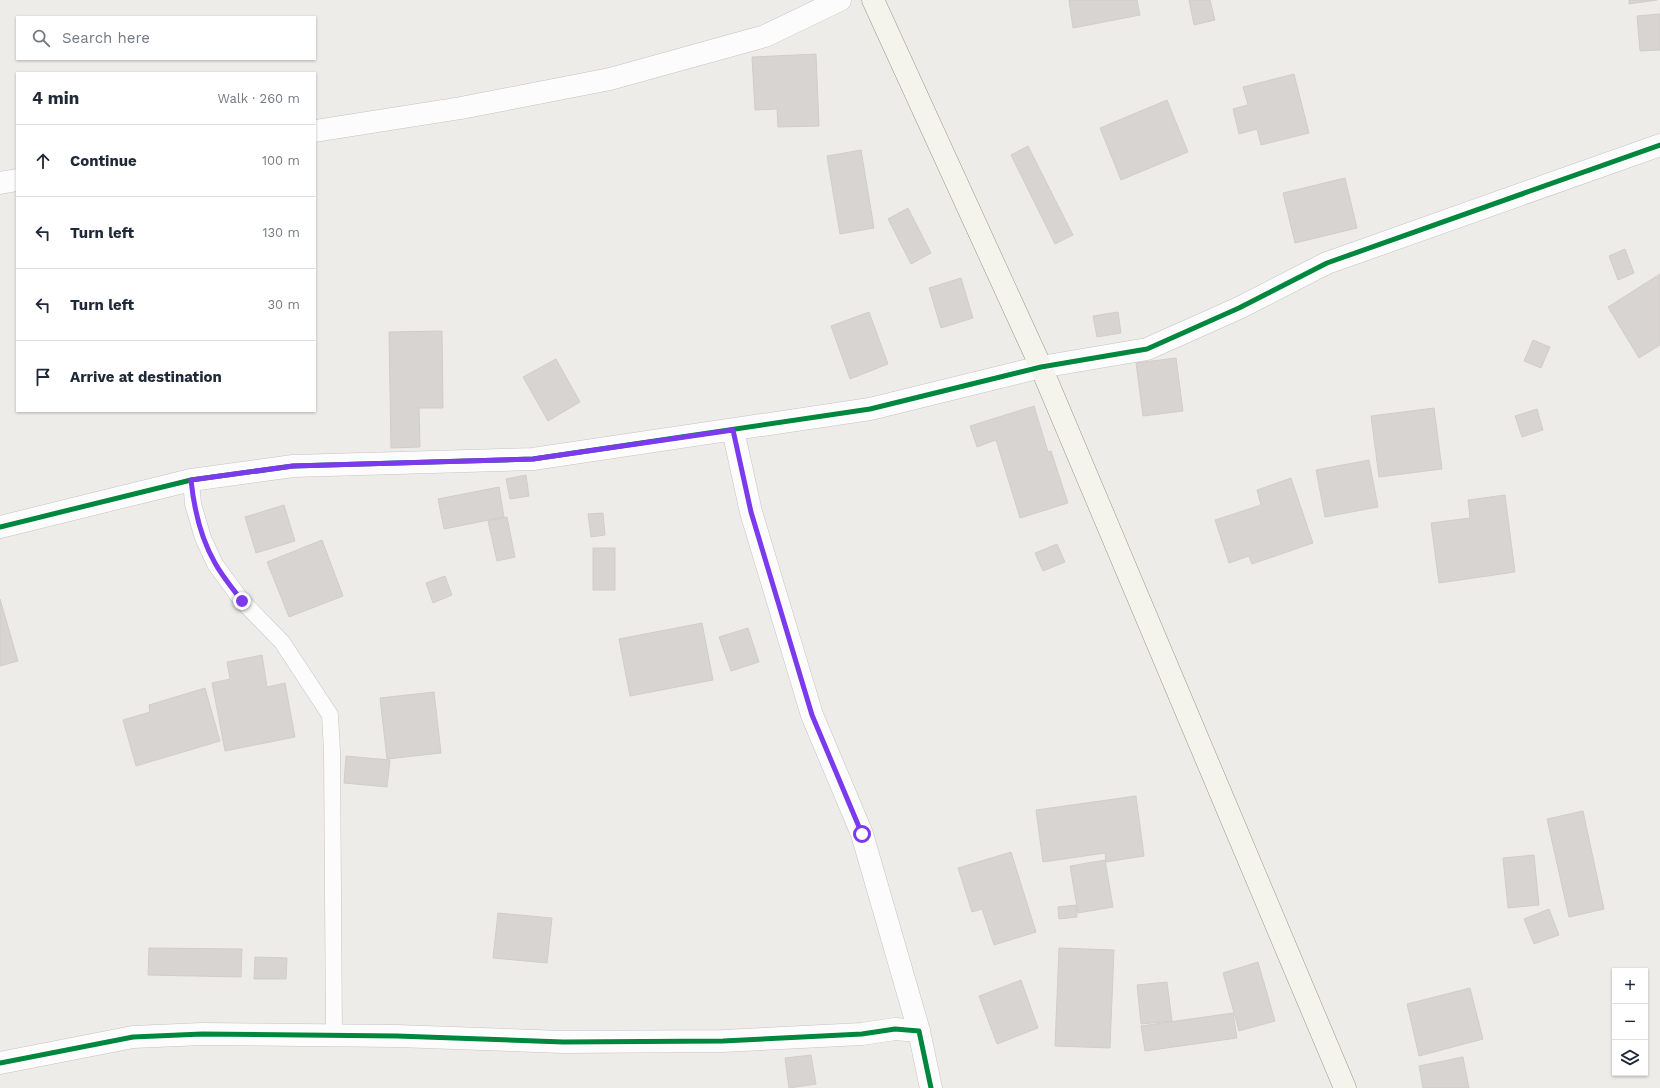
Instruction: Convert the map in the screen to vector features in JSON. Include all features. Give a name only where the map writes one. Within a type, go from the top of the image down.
[{"type":"main road","points":[[873,0],[1041,367],[1345,1088]]},
{"type":"street","points":[[316,132],[461,108],[610,79],[765,36],[840,0]]},
{"type":"street","points":[[0,527],[191,480],[293,466],[533,459],[870,409],[1041,367],[1147,349],[1239,308],[1327,263],[1660,145]]},
{"type":"street","points":[[0,183],[16,180]]},
{"type":"street","points":[[733,430],[751,512],[812,715],[862,834],[920,1031],[931,1088]]},
{"type":"street","points":[[0,1063],[133,1037],[202,1034],[334,1035],[563,1042],[723,1041],[862,1034],[895,1029],[920,1031]]},
{"type":"lane","points":[[191,480],[193,504],[203,538],[215,564],[242,601],[282,642],[330,715],[332,752],[334,1035]]},
{"type":"building","points":[[1069,0],[1137,0],[1140,15],[1073,28]]},
{"type":"building","points":[[1189,0],[1210,0],[1215,20],[1194,25]]},
{"type":"building","points":[[1629,0],[1657,0],[1629,4]]},
{"type":"building","points":[[1660,14],[1660,50],[1640,51],[1637,16]]},
{"type":"building","points":[[816,54],[819,126],[778,127],[777,109],[755,110],[752,57]]},
{"type":"building","points":[[1294,74],[1309,133],[1261,145],[1257,129],[1239,134],[1233,109],[1248,105],[1243,87]]},
{"type":"building","points":[[1167,100],[1188,152],[1121,180],[1100,128]]},
{"type":"building","points":[[1028,146],[1073,235],[1055,244],[1011,155]]},
{"type":"building","points":[[861,150],[874,228],[840,234],[827,156]]},
{"type":"building","points":[[1345,178],[1357,228],[1295,243],[1283,193]]},
{"type":"building","points":[[908,208],[931,253],[911,264],[888,219]]},
{"type":"building","points":[[1625,249],[1634,273],[1618,280],[1609,256]]},
{"type":"building","points":[[1660,274],[1660,345],[1639,358],[1608,307]]},
{"type":"building","points":[[961,278],[973,318],[941,328],[929,288]]},
{"type":"building","points":[[869,312],[888,364],[850,379],[831,326]]},
{"type":"building","points":[[1118,312],[1121,333],[1097,337],[1093,316]]},
{"type":"building","points":[[442,331],[443,408],[419,408],[420,447],[391,448],[389,332]]},
{"type":"building","points":[[1533,340],[1550,347],[1541,368],[1524,361]]},
{"type":"building","points":[[1176,358],[1183,411],[1143,416],[1136,363]]},
{"type":"building","points":[[556,359],[580,402],[548,421],[523,377]]},
{"type":"building","points":[[1034,406],[1048,452],[1051,451],[1068,503],[1020,518],[996,440],[977,447],[970,426]]},
{"type":"building","points":[[1434,408],[1442,469],[1379,477],[1371,416]]},
{"type":"building","points":[[1537,409],[1543,430],[1522,437],[1515,416]]},
{"type":"building","points":[[1369,460],[1378,507],[1325,517],[1316,470]]},
{"type":"building","points":[[526,475],[529,496],[510,499],[506,479]]},
{"type":"building","points":[[1291,478],[1313,543],[1252,564],[1249,556],[1229,563],[1215,520],[1261,505],[1257,490]]},
{"type":"building","points":[[499,487],[504,517],[444,529],[438,499]]},
{"type":"building","points":[[1505,495],[1515,572],[1439,583],[1431,523],[1470,518],[1468,500]]},
{"type":"building","points":[[284,505],[295,541],[256,553],[245,517]]},
{"type":"building","points":[[603,513],[605,535],[591,537],[588,514]]},
{"type":"building","points":[[507,517],[515,557],[497,561],[488,521]]},
{"type":"building","points":[[322,540],[343,596],[289,617],[267,562]]},
{"type":"building","points":[[1057,544],[1065,562],[1043,571],[1035,553]]},
{"type":"building","points":[[593,548],[615,548],[615,590],[593,590]]},
{"type":"building","points":[[445,576],[452,595],[433,603],[426,583]]},
{"type":"building","points":[[0,599],[18,661],[0,666]]},
{"type":"building","points":[[702,623],[713,680],[630,696],[619,639]]},
{"type":"building","points":[[748,628],[759,662],[731,671],[719,637]]},
{"type":"building","points":[[262,655],[267,687],[285,683],[295,737],[225,751],[212,683],[230,679],[227,662]]},
{"type":"building","points":[[205,688],[220,741],[136,766],[123,720],[150,712],[149,705]]},
{"type":"building","points":[[434,692],[441,753],[387,759],[380,698]]},
{"type":"building","points":[[346,756],[390,760],[387,787],[344,783]]},
{"type":"building","points":[[1136,796],[1144,856],[1106,862],[1105,853],[1043,862],[1036,810]]},
{"type":"building","points":[[1583,811],[1604,909],[1569,917],[1547,819]]},
{"type":"building","points":[[1011,852],[1036,932],[994,945],[982,909],[972,912],[958,868]]},
{"type":"building","points":[[1534,855],[1539,905],[1508,908],[1503,858]]},
{"type":"building","points":[[1105,860],[1113,907],[1078,913],[1070,866]]},
{"type":"building","points":[[1076,905],[1077,917],[1059,919],[1058,907]]},
{"type":"building","points":[[1549,909],[1559,935],[1534,944],[1524,919]]},
{"type":"building","points":[[498,913],[552,918],[547,963],[493,958]]},
{"type":"building","points":[[149,948],[242,949],[241,977],[148,975]]},
{"type":"building","points":[[1059,948],[1114,950],[1110,1048],[1055,1046]]},
{"type":"building","points":[[255,957],[287,958],[286,979],[254,979]]},
{"type":"building","points":[[1258,962],[1275,1021],[1239,1031],[1223,973]]},
{"type":"building","points":[[1021,980],[1038,1028],[997,1044],[979,996]]},
{"type":"building","points":[[1167,982],[1172,1021],[1141,1024],[1137,985]]},
{"type":"building","points":[[1470,988],[1483,1039],[1419,1056],[1407,1004]]},
{"type":"building","points":[[1233,1013],[1237,1038],[1145,1051],[1141,1026]]},
{"type":"building","points":[[811,1055],[816,1084],[789,1088],[785,1058]]},
{"type":"building","points":[[1463,1057],[1469,1088],[1423,1088],[1419,1066]]},
{"type":"cycle path","points":[[0,527],[191,480],[293,466],[533,459],[870,409],[1041,367],[1147,349],[1239,308],[1327,263],[1660,145]]},
{"type":"cycle path","points":[[0,1063],[133,1037],[202,1034],[397,1036],[563,1042],[723,1041],[862,1034],[895,1029],[919,1031],[931,1088]]},
{"type":"route","points":[[242,601],[215,564],[203,538],[193,504],[191,480],[293,466],[533,459],[733,430],[751,512],[812,715],[862,834]]}]
